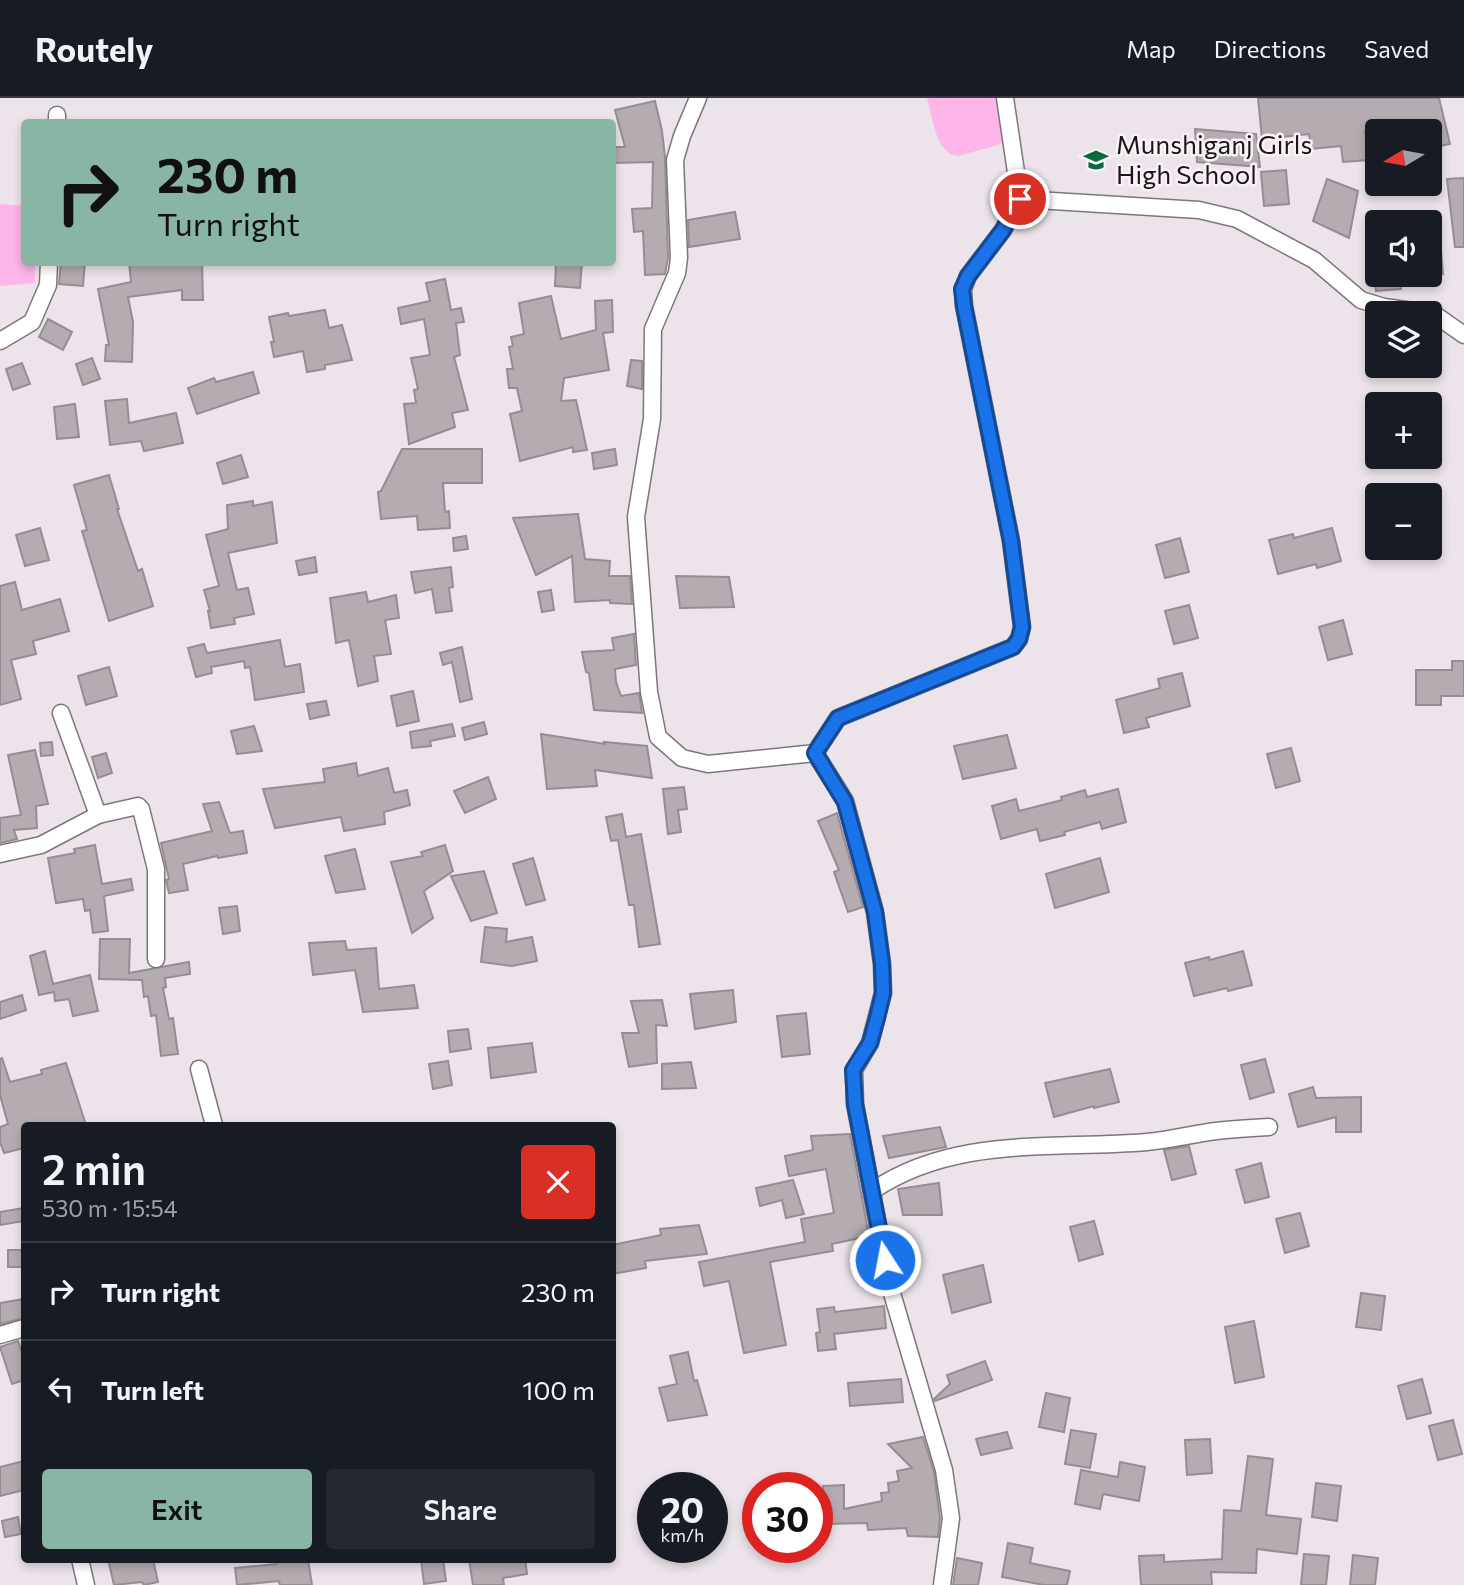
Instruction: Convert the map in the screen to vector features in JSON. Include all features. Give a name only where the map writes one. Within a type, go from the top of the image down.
[{"type":"street","points":[[698,98],[675,160],[679,258],[677,273],[653,329],[652,419],[636,517],[649,692],[659,737],[682,758],[708,764],[815,753]]},
{"type":"street","points":[[815,753],[838,718],[1013,647],[1019,639],[1022,627],[1011,541],[962,289],[968,276],[1003,230],[1020,199],[1005,98]]},
{"type":"street","points":[[1020,199],[1199,210],[1237,219],[1314,260],[1362,300],[1384,307],[1434,314],[1464,335]]},
{"type":"street","points":[[0,341],[32,322],[48,285],[49,266]]},
{"type":"street","points":[[61,713],[98,815]]},
{"type":"street","points":[[815,753],[845,802],[875,912],[883,993],[870,1043],[853,1070],[855,1104],[889,1283],[944,1470],[951,1518],[942,1585]]},
{"type":"street","points":[[0,854],[41,845],[98,815],[138,806],[156,869],[156,959]]},
{"type":"street","points":[[199,1069],[213,1122]]},
{"type":"street","points":[[872,1191],[896,1175],[938,1159],[1012,1146],[1147,1142],[1216,1131],[1269,1127]]},
{"type":"street","points":[[0,1335],[21,1334]]},
{"type":"street","points":[[81,1563],[86,1585]]},
{"type":"shaded area","points":[[927,98],[1003,98],[1006,140],[998,145],[958,156],[951,154],[936,133]]},
{"type":"shaded area","points":[[0,204],[21,206],[21,266],[35,266],[35,283],[0,286]]},
{"type":"building","points":[[1258,98],[1439,98],[1450,144],[1442,146],[1442,119],[1365,119],[1365,160],[1343,162],[1341,146],[1311,149],[1309,134],[1262,139]]},
{"type":"building","points":[[655,101],[665,157],[668,258],[665,274],[645,275],[643,231],[634,232],[632,209],[652,208],[653,162],[616,163],[616,147],[625,147],[615,110]]},
{"type":"building","points":[[1195,129],[1256,134],[1260,167],[1197,162]]},
{"type":"building","points":[[1286,170],[1289,204],[1264,206],[1261,172]]},
{"type":"building","points":[[1464,178],[1464,247],[1455,247],[1447,179]]},
{"type":"building","points":[[1327,179],[1358,191],[1349,238],[1313,221]]},
{"type":"building","points":[[735,212],[740,239],[689,247],[688,220]]},
{"type":"building","points":[[61,266],[85,266],[83,286],[59,284]]},
{"type":"building","points":[[129,266],[202,266],[203,300],[182,300],[182,290],[128,297],[133,322],[132,362],[105,361],[106,345],[109,345],[98,289],[131,282]]},
{"type":"building","points":[[556,266],[582,266],[580,288],[555,286]]},
{"type":"building","points":[[445,279],[451,310],[461,308],[464,322],[456,323],[460,355],[454,357],[468,410],[452,413],[455,427],[409,444],[404,404],[416,403],[414,390],[418,389],[411,358],[430,355],[424,319],[401,324],[398,308],[430,301],[426,283]]},
{"type":"building","points":[[1376,287],[1401,289],[1376,291]]},
{"type":"building","points":[[551,296],[561,339],[596,330],[595,301],[612,300],[613,332],[603,333],[609,370],[564,378],[561,401],[576,400],[587,450],[573,452],[573,447],[520,461],[510,414],[522,411],[517,388],[509,388],[507,369],[513,369],[509,347],[513,346],[511,337],[524,334],[519,303]]},
{"type":"building","points":[[325,310],[329,328],[342,325],[352,360],[325,365],[325,369],[307,372],[303,351],[274,357],[269,317]]},
{"type":"building","points":[[48,319],[72,332],[63,350],[39,337]]},
{"type":"building","points":[[92,358],[100,379],[83,385],[76,364]]},
{"type":"building","points":[[631,360],[642,361],[642,389],[627,386]]},
{"type":"building","points":[[22,363],[30,384],[13,390],[6,369]]},
{"type":"building","points":[[253,372],[259,393],[197,414],[188,388],[214,378],[216,382]]},
{"type":"building","points":[[127,399],[129,423],[176,413],[183,443],[144,451],[141,441],[110,445],[105,401]]},
{"type":"building","points":[[75,404],[79,437],[57,439],[54,407]]},
{"type":"building","points":[[402,449],[482,449],[482,483],[443,483],[445,512],[449,511],[450,528],[418,530],[417,516],[381,519],[378,492],[381,491]]},
{"type":"building","points":[[615,449],[617,465],[594,469],[592,453]]},
{"type":"building","points":[[241,455],[248,477],[223,484],[217,463]]},
{"type":"building","points":[[109,475],[117,509],[138,571],[142,569],[153,606],[109,621],[82,531],[87,530],[74,485]]},
{"type":"building","points":[[253,501],[253,506],[272,502],[277,543],[228,553],[237,590],[248,588],[254,614],[234,618],[235,624],[211,628],[204,590],[219,586],[206,535],[228,529],[227,505]]},
{"type":"building","points":[[578,514],[585,559],[610,561],[609,576],[630,576],[632,604],[610,603],[610,600],[575,602],[572,556],[536,575],[513,518]]},
{"type":"building","points":[[40,528],[49,560],[25,566],[16,535]]},
{"type":"building","points":[[1332,528],[1341,561],[1317,568],[1316,564],[1278,574],[1269,540],[1293,534],[1294,538]]},
{"type":"building","points":[[466,536],[468,549],[454,551],[453,538]]},
{"type":"building","points":[[1180,538],[1189,572],[1165,578],[1156,545]]},
{"type":"building","points":[[315,557],[317,572],[299,575],[296,561]]},
{"type":"building","points":[[451,567],[453,587],[449,588],[452,611],[436,613],[432,589],[415,593],[411,572]]},
{"type":"building","points":[[676,576],[729,577],[734,607],[680,608]]},
{"type":"building","points":[[15,582],[22,610],[60,599],[69,631],[33,641],[36,654],[11,660],[21,699],[0,705],[0,586]]},
{"type":"building","points":[[551,590],[554,610],[542,612],[538,592]]},
{"type":"building","points":[[366,592],[368,602],[396,595],[399,618],[385,620],[391,654],[374,656],[378,681],[358,686],[349,640],[336,643],[330,598]]},
{"type":"building","points":[[1189,605],[1198,638],[1174,644],[1165,611]]},
{"type":"building","points":[[1343,620],[1352,654],[1328,660],[1319,627]]},
{"type":"building","points":[[634,634],[636,665],[615,669],[616,682],[621,696],[639,693],[642,713],[594,710],[589,673],[586,672],[582,652],[614,650],[612,638]]},
{"type":"building","points":[[280,640],[285,667],[300,664],[304,692],[255,700],[250,667],[245,668],[244,661],[211,667],[212,673],[196,677],[188,648],[204,644],[207,653]]},
{"type":"building","points":[[462,647],[472,699],[460,702],[452,662],[443,665],[440,653]]},
{"type":"building","points":[[1452,661],[1464,661],[1464,696],[1441,696],[1441,705],[1416,705],[1416,670],[1452,670]]},
{"type":"building","points":[[109,667],[117,696],[86,705],[78,676]]},
{"type":"building","points":[[1182,673],[1190,706],[1146,718],[1149,727],[1124,733],[1116,700],[1160,688],[1158,679]]},
{"type":"building","points":[[413,691],[419,721],[397,726],[391,696]]},
{"type":"building","points":[[326,701],[329,715],[310,719],[307,704]]},
{"type":"building","points":[[484,722],[487,734],[465,740],[462,728]]},
{"type":"building","points":[[452,724],[455,736],[430,741],[431,746],[412,748],[410,732]]},
{"type":"building","points":[[254,726],[262,751],[237,754],[231,731]]},
{"type":"building","points":[[541,734],[605,744],[604,742],[647,746],[652,778],[595,770],[597,786],[547,789]]},
{"type":"building","points":[[1007,735],[1016,768],[963,779],[954,746]]},
{"type":"building","points":[[52,742],[53,755],[41,756],[40,743]]},
{"type":"building","points":[[1291,748],[1300,781],[1276,788],[1267,754]]},
{"type":"building","points":[[35,750],[48,804],[36,806],[37,828],[14,830],[17,839],[0,843],[0,818],[21,815],[8,755]]},
{"type":"building","points":[[106,753],[112,773],[98,778],[92,757]]},
{"type":"building","points":[[356,763],[358,776],[388,768],[394,793],[407,790],[410,805],[384,812],[385,824],[344,831],[341,817],[275,828],[263,789],[325,782],[323,769]]},
{"type":"building","points":[[488,777],[496,799],[465,813],[454,791]]},
{"type":"building","points":[[684,787],[687,809],[678,810],[681,832],[668,834],[663,789]]},
{"type":"building","points":[[1118,789],[1126,822],[1102,829],[1100,822],[1040,841],[1037,829],[1001,839],[992,806],[1016,799],[1019,811],[1062,800],[1061,797],[1085,790],[1087,797]]},
{"type":"building","points":[[219,802],[230,833],[243,831],[247,853],[217,856],[183,864],[188,890],[169,893],[166,880],[169,879],[161,843],[212,831],[203,804]]},
{"type":"building","points":[[837,813],[863,907],[848,912],[834,872],[839,870],[818,821]]},
{"type":"building","points":[[622,814],[626,837],[641,834],[660,944],[639,947],[634,905],[629,905],[618,840],[611,841],[606,817]]},
{"type":"building","points":[[95,845],[102,884],[131,879],[133,890],[104,896],[108,931],[93,933],[90,910],[85,911],[83,899],[56,903],[48,858],[75,853],[74,849]]},
{"type":"building","points":[[445,845],[453,871],[424,891],[433,918],[412,933],[391,862],[423,856],[421,852]]},
{"type":"building","points":[[355,849],[365,889],[336,893],[325,856]]},
{"type":"building","points":[[533,858],[545,900],[526,905],[513,864]]},
{"type":"building","points":[[1100,858],[1109,892],[1055,908],[1046,874]]},
{"type":"building","points":[[484,871],[497,913],[471,921],[451,876]]},
{"type":"building","points":[[237,906],[240,931],[223,934],[219,908]]},
{"type":"building","points":[[485,927],[507,929],[506,942],[532,937],[537,961],[512,966],[481,962]]},
{"type":"building","points":[[100,939],[130,939],[129,973],[189,962],[190,974],[165,978],[166,987],[163,988],[169,1019],[173,1018],[178,1054],[161,1056],[156,1015],[151,1016],[148,996],[144,997],[142,980],[99,979]]},
{"type":"building","points":[[345,941],[347,950],[376,948],[379,989],[414,985],[418,1008],[363,1012],[355,970],[313,975],[309,943]]},
{"type":"building","points":[[45,951],[53,984],[90,975],[98,1011],[73,1016],[69,999],[55,1001],[54,992],[39,995],[30,956]]},
{"type":"building","points":[[1243,951],[1252,985],[1194,996],[1185,963],[1209,957],[1210,960]]},
{"type":"building","points":[[733,990],[736,1022],[695,1029],[690,994]]},
{"type":"building","points":[[22,995],[26,1010],[0,1019],[0,1002]]},
{"type":"building","points":[[662,1000],[667,1026],[656,1025],[657,1063],[629,1067],[622,1033],[639,1033],[631,1001]]},
{"type":"building","points":[[806,1013],[810,1054],[782,1057],[777,1016]]},
{"type":"building","points":[[468,1029],[471,1049],[450,1052],[448,1031]]},
{"type":"building","points":[[532,1043],[536,1072],[491,1078],[488,1048]]},
{"type":"building","points":[[2,1058],[10,1082],[42,1074],[41,1070],[66,1063],[85,1122],[21,1122],[21,1149],[4,1153],[0,1142],[0,1127],[8,1124],[0,1095]]},
{"type":"building","points":[[1265,1059],[1274,1092],[1250,1099],[1241,1065]]},
{"type":"building","points":[[448,1061],[452,1085],[433,1089],[429,1064]]},
{"type":"building","points":[[691,1062],[696,1088],[662,1089],[662,1064]]},
{"type":"building","points":[[1110,1069],[1119,1102],[1054,1117],[1045,1083]]},
{"type":"building","points":[[1313,1087],[1316,1098],[1361,1097],[1361,1132],[1336,1132],[1336,1117],[1298,1127],[1289,1094]]},
{"type":"building","points":[[940,1127],[946,1147],[889,1158],[883,1136]]},
{"type":"building","points":[[850,1134],[869,1236],[832,1244],[833,1251],[770,1262],[786,1345],[744,1353],[729,1281],[704,1286],[699,1262],[805,1242],[801,1219],[834,1213],[826,1169],[789,1176],[785,1156],[813,1150],[811,1136]]},
{"type":"building","points":[[1189,1146],[1196,1174],[1172,1180],[1164,1150]]},
{"type":"building","points":[[1261,1163],[1269,1197],[1245,1203],[1236,1170]]},
{"type":"building","points":[[793,1180],[804,1214],[786,1218],[782,1200],[760,1206],[756,1188]]},
{"type":"building","points":[[939,1183],[942,1215],[903,1215],[898,1189]]},
{"type":"building","points":[[21,1208],[21,1222],[0,1225],[0,1212]]},
{"type":"building","points":[[1300,1213],[1309,1246],[1285,1253],[1276,1219]]},
{"type":"building","points":[[1094,1221],[1103,1254],[1079,1261],[1070,1227]]},
{"type":"building","points":[[699,1225],[707,1254],[645,1261],[646,1268],[616,1273],[616,1244],[661,1235],[660,1229]]},
{"type":"building","points":[[8,1250],[21,1250],[21,1267],[8,1267]]},
{"type":"building","points":[[983,1265],[991,1302],[952,1313],[943,1275]]},
{"type":"building","points":[[1361,1293],[1385,1296],[1381,1330],[1356,1327]]},
{"type":"building","points":[[21,1300],[21,1319],[0,1324],[0,1303]]},
{"type":"building","points":[[884,1306],[886,1328],[834,1334],[836,1349],[818,1351],[816,1333],[820,1332],[817,1309],[834,1307],[835,1312]]},
{"type":"building","points":[[1254,1321],[1264,1377],[1235,1383],[1225,1327]]},
{"type":"building","points":[[18,1341],[21,1350],[21,1381],[12,1384],[0,1347]]},
{"type":"building","points":[[688,1352],[694,1381],[697,1380],[707,1415],[668,1421],[659,1388],[677,1384],[670,1356]]},
{"type":"building","points":[[985,1361],[992,1380],[935,1401],[950,1384],[947,1375]]},
{"type":"building","points":[[901,1379],[903,1402],[850,1406],[848,1383]]},
{"type":"building","points":[[1422,1379],[1431,1413],[1407,1419],[1398,1386]]},
{"type":"building","points":[[1046,1393],[1070,1398],[1064,1432],[1039,1427]]},
{"type":"building","points":[[1453,1420],[1462,1454],[1438,1460],[1429,1426]]},
{"type":"building","points":[[1071,1430],[1096,1434],[1090,1468],[1065,1464]]},
{"type":"building","points":[[1007,1432],[1012,1448],[981,1455],[976,1439]]},
{"type":"building","points":[[923,1437],[934,1472],[940,1518],[938,1537],[908,1536],[906,1528],[868,1530],[867,1523],[833,1524],[833,1486],[844,1485],[844,1509],[882,1501],[881,1493],[889,1492],[888,1483],[899,1481],[897,1471],[912,1468],[888,1444]]},
{"type":"building","points":[[1210,1439],[1212,1473],[1187,1475],[1185,1440]]},
{"type":"building","points":[[1248,1456],[1273,1459],[1266,1515],[1301,1519],[1297,1554],[1257,1549],[1256,1573],[1211,1572],[1212,1585],[1141,1585],[1139,1556],[1164,1555],[1164,1562],[1222,1559],[1224,1510],[1241,1511]]},
{"type":"building","points":[[21,1462],[21,1491],[0,1496],[0,1467]]},
{"type":"building","points":[[1120,1462],[1145,1467],[1139,1501],[1103,1494],[1100,1509],[1075,1504],[1081,1470],[1118,1477]]},
{"type":"building","points":[[1316,1483],[1341,1486],[1337,1521],[1312,1517]]},
{"type":"building","points":[[18,1517],[21,1534],[5,1537],[2,1521]]},
{"type":"building","points":[[1008,1543],[1033,1548],[1030,1563],[1070,1571],[1067,1585],[1044,1585],[1002,1577]]},
{"type":"building","points":[[1304,1554],[1329,1556],[1326,1585],[1301,1585]]},
{"type":"building","points":[[1353,1555],[1378,1558],[1375,1585],[1350,1585]]},
{"type":"building","points":[[957,1558],[982,1563],[978,1585],[953,1585]]},
{"type":"building","points":[[109,1563],[154,1563],[158,1582],[114,1585]]},
{"type":"building","points":[[309,1563],[312,1585],[280,1585],[279,1581],[237,1585],[235,1568]]},
{"type":"building","points":[[421,1563],[444,1563],[446,1581],[424,1584]]},
{"type":"building","points":[[470,1563],[526,1563],[527,1574],[503,1578],[504,1585],[473,1585]]},
{"type":"place","name":"Munshiganj Girls High School","points":[[1096,160]]},
{"type":"route","points":[[885,1260],[855,1104],[853,1070],[870,1043],[883,993],[875,912],[845,802],[815,753],[838,718],[1013,647],[1019,639],[1022,627],[1011,541],[962,289],[968,276],[1003,230],[1020,199]]}]
